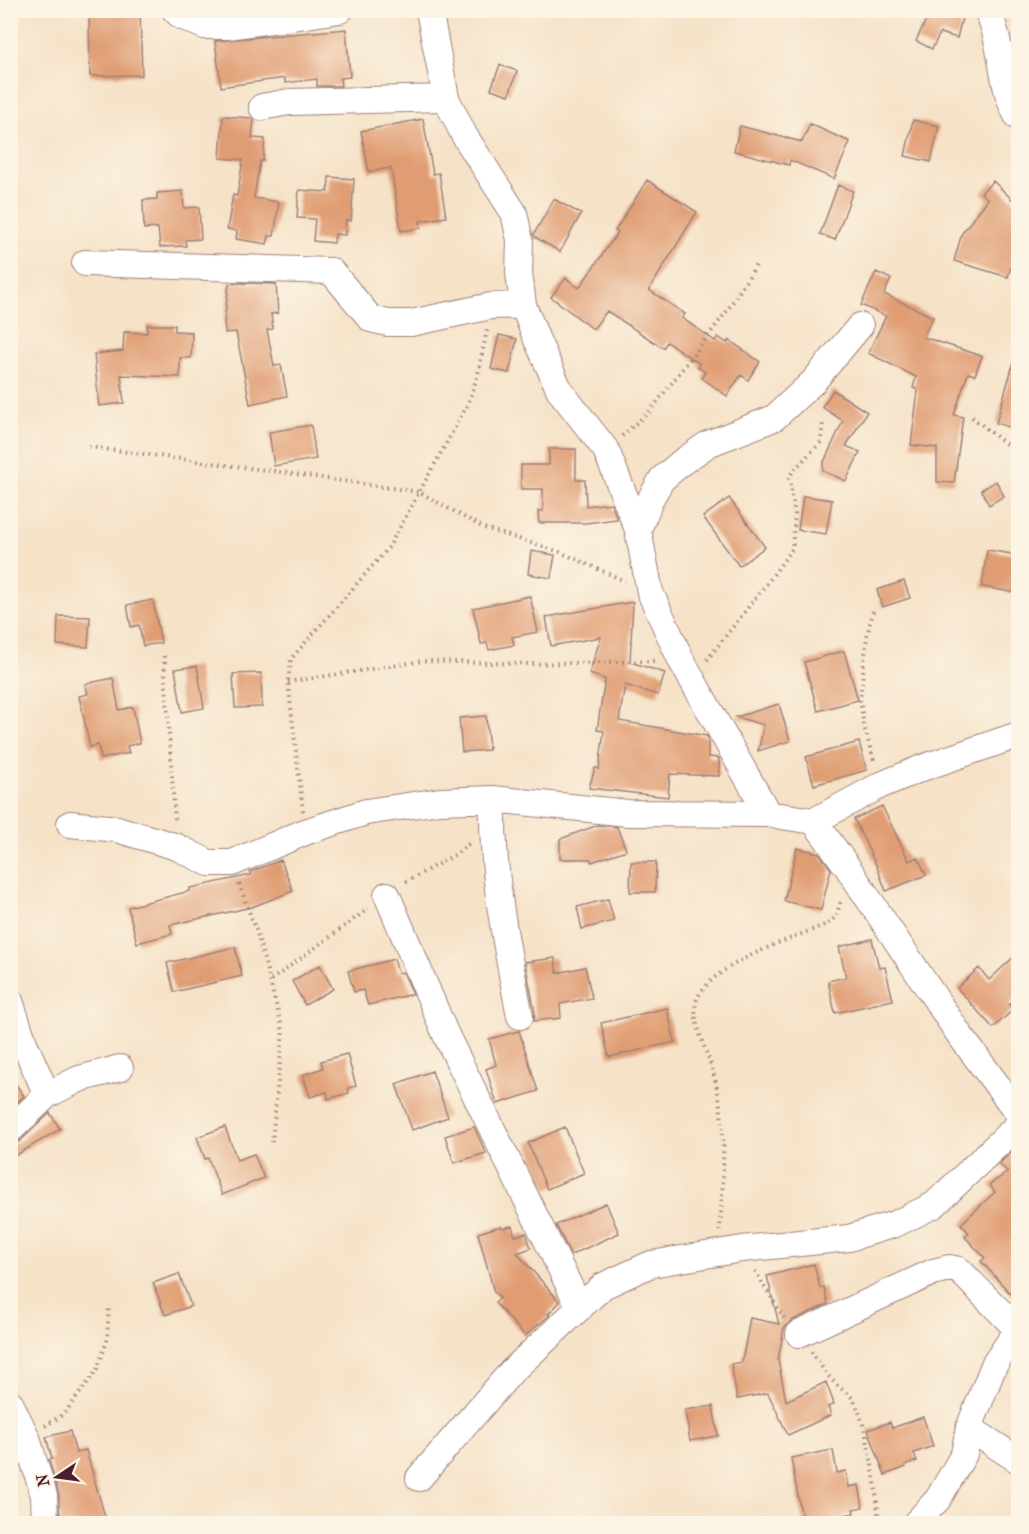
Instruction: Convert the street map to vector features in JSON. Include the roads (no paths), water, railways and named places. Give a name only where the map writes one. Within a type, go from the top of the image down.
[{"type":"street","points":[[175,10],[181,16],[204,26],[230,26],[340,10]]},
{"type":"street","points":[[429,10],[446,98],[464,135],[514,213],[520,240],[519,273],[523,305],[560,391],[606,450],[638,530],[650,592],[687,670],[768,813]]},
{"type":"street","points":[[987,10],[999,44],[1006,85],[1018,117]]},
{"type":"street","points":[[262,107],[290,102],[446,98]]},
{"type":"street","points":[[85,263],[331,271],[371,319],[388,323],[411,323],[491,306],[523,305]]},
{"type":"street","points":[[638,530],[652,496],[662,479],[708,444],[774,418],[813,381],[860,326]]},
{"type":"street","points":[[70,824],[117,829],[177,847],[210,863],[232,863],[305,832],[366,812],[440,801],[493,799],[628,813],[768,813],[814,821],[881,785],[922,768],[1018,735]]},
{"type":"street","points":[[493,799],[492,825],[503,933],[520,1016]]},
{"type":"street","points":[[814,821],[959,1034],[1018,1113]]},
{"type":"street","points":[[387,895],[446,1035],[580,1308]]},
{"type":"street","points":[[10,1001],[24,1043],[48,1095]]},
{"type":"street","points":[[10,1130],[48,1095],[79,1079],[120,1068]]},
{"type":"street","points":[[419,1478],[512,1371],[603,1286],[651,1264],[730,1251],[849,1238],[895,1224],[934,1205],[1018,1125]]},
{"type":"street","points":[[799,1334],[933,1272],[949,1269],[959,1270],[1018,1330],[994,1365],[969,1428],[964,1454],[938,1499],[915,1524]]},
{"type":"street","points":[[10,1403],[27,1438],[44,1496],[45,1524]]},
{"type":"street","points":[[969,1428],[1018,1460]]}]
